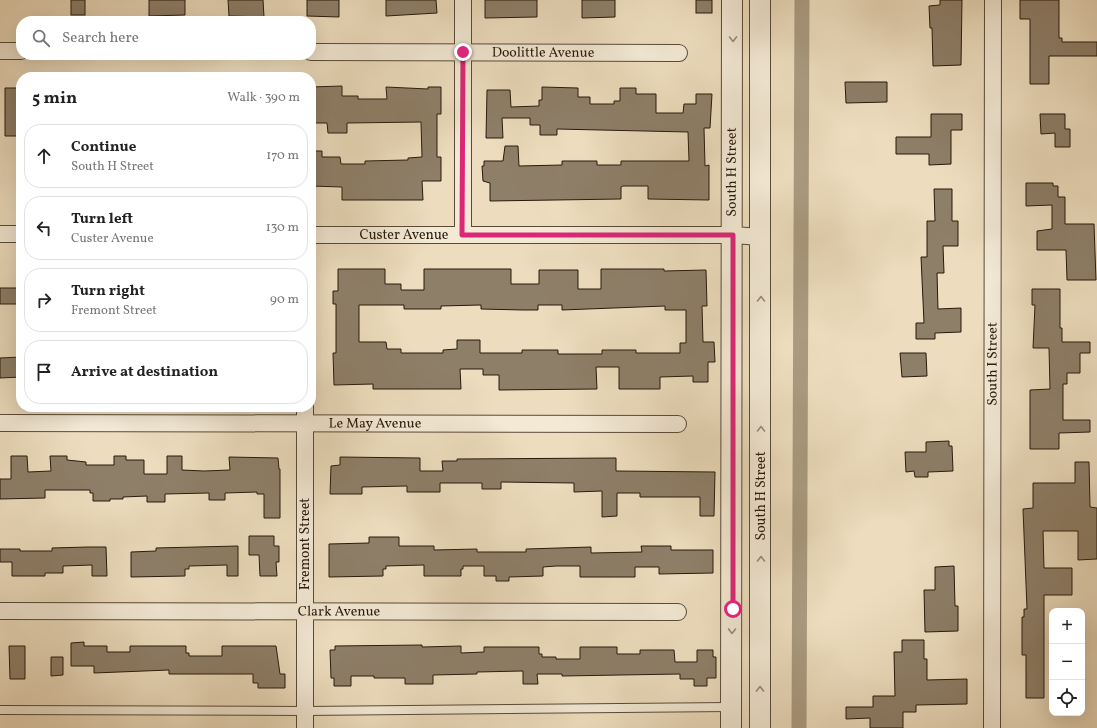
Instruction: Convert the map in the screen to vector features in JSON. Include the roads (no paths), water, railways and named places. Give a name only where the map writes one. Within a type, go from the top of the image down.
[{"type":"street","points":[[462,235],[463,0]]},
{"type":"street","name":"South H Street","points":[[731,728],[733,235],[732,0]]},
{"type":"street","name":"South H Street","points":[[760,0],[760,728]]},
{"type":"street","name":"South I Street","points":[[992,728],[993,0]]},
{"type":"street","points":[[0,51],[16,51]]},
{"type":"street","name":"Doolittle Avenue","points":[[316,52],[679,52]]},
{"type":"street","points":[[0,234],[16,234]]},
{"type":"street","name":"Custer Avenue","points":[[316,235],[733,235],[761,237]]},
{"type":"street","name":"Fremont Street","points":[[305,728],[306,412]]},
{"type":"street","name":"Le May Avenue","points":[[0,423],[678,424]]},
{"type":"street","name":"Clark Avenue","points":[[0,610],[678,612]]},
{"type":"lane","points":[[0,710],[305,710],[732,707]]},
{"type":"waterway","points":[[799,728],[802,0]]}]
